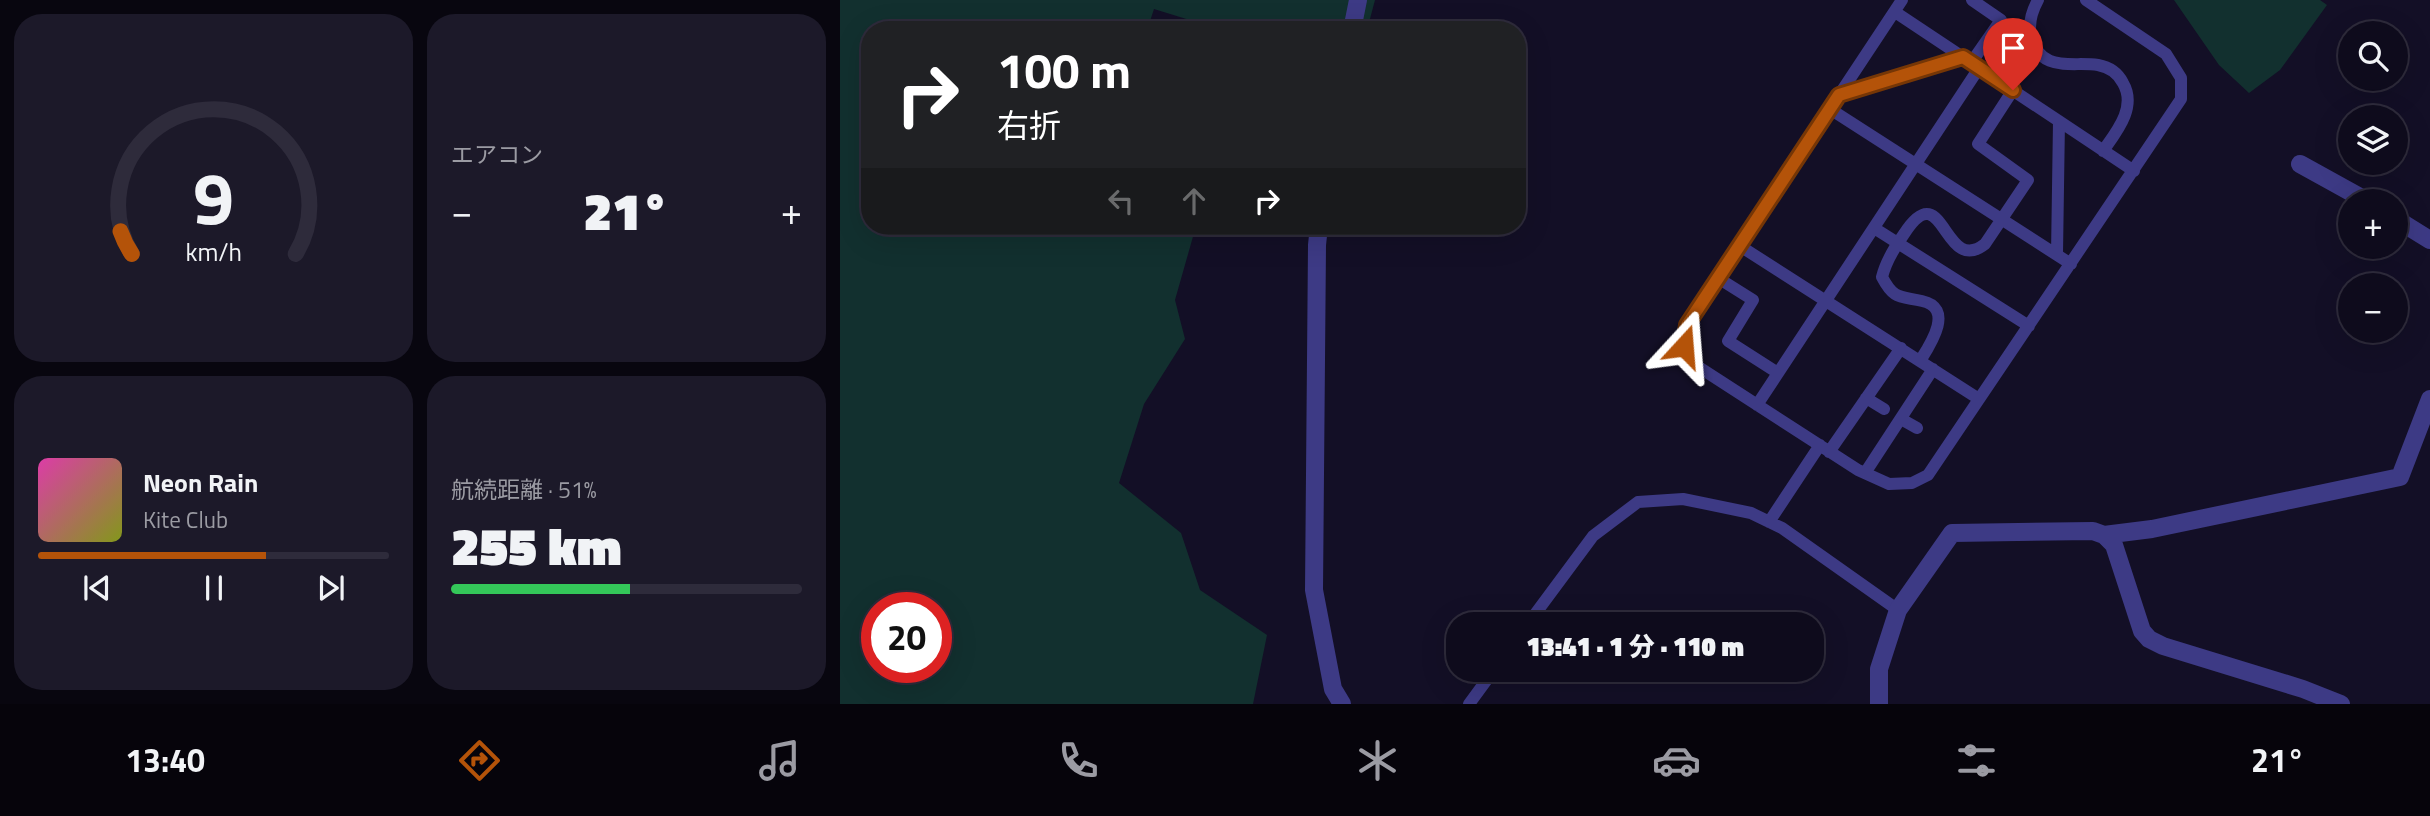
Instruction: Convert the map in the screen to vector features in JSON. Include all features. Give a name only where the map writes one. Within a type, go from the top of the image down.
[{"type":"street","points":[[1354,21],[1358,0]]},
{"type":"street","points":[[2300,164],[2345,189]]},
{"type":"street","points":[[2408,226],[2430,240]]},
{"type":"street","points":[[1318,235],[1314,590],[1333,689],[1342,704]]},
{"type":"street","points":[[2104,535],[2152,529],[2400,477],[2430,399]]},
{"type":"street","points":[[1879,704],[1879,669],[1898,610],[1952,533],[2093,531],[2104,535],[2114,545],[2142,631],[2149,639],[2163,646],[2303,689],[2341,704]]},
{"type":"lane","points":[[1902,0],[1687,325],[1684,346],[1694,363],[1825,449],[1889,484],[1912,483],[1928,475],[2181,99],[2181,78],[2166,54],[2086,0]]},
{"type":"lane","points":[[1757,405],[1916,163],[1971,62],[2001,20],[1972,0]]},
{"type":"lane","points":[[2038,0],[2030,20],[2035,48],[2057,64],[2095,64],[2109,68],[2120,76],[2126,87],[2126,113],[2120,127],[2103,150]]},
{"type":"lane","points":[[1895,12],[2134,171]]},
{"type":"lane","points":[[1839,95],[1971,62]]},
{"type":"lane","points":[[1920,361],[1934,338],[1938,314],[1933,306],[1923,301],[1909,300],[1888,288],[1882,277],[1885,263],[1914,218],[1923,214],[1935,217],[1944,225],[1954,245],[1966,251],[1977,250],[1985,244],[2028,180],[1978,144],[2013,90]]},
{"type":"lane","points":[[1830,109],[2071,264]]},
{"type":"lane","points":[[2057,254],[2059,121]]},
{"type":"lane","points":[[1874,228],[2029,326]]},
{"type":"lane","points":[[1740,246],[1979,399]]},
{"type":"lane","points":[[1718,278],[1753,300],[1728,341],[1777,373]]},
{"type":"lane","points":[[1769,522],[1866,398],[1900,348]]},
{"type":"lane","points":[[1865,473],[1933,369]]},
{"type":"lane","points":[[1866,398],[1884,410]]},
{"type":"lane","points":[[1900,419],[1917,428]]},
{"type":"lane","points":[[1537,612],[1593,536],[1638,502],[1683,499],[1751,513],[1782,528],[1898,610]]},
{"type":"lane","points":[[1469,704],[1485,682]]},
{"type":"green space","points":[[840,0],[1375,0],[1369,21],[1193,21],[1154,9],[1150,21],[861,21],[861,235],[1193,235],[1175,300],[1185,339],[1144,404],[1119,483],[1181,533],[1200,590],[1267,635],[1253,704],[840,704]]},
{"type":"green space","points":[[2174,0],[2320,0],[2327,5],[2280,70],[2249,93],[2219,65]]},
{"type":"route","points":[[1684,346],[1687,325],[1839,95],[1963,57],[2013,90]]}]
